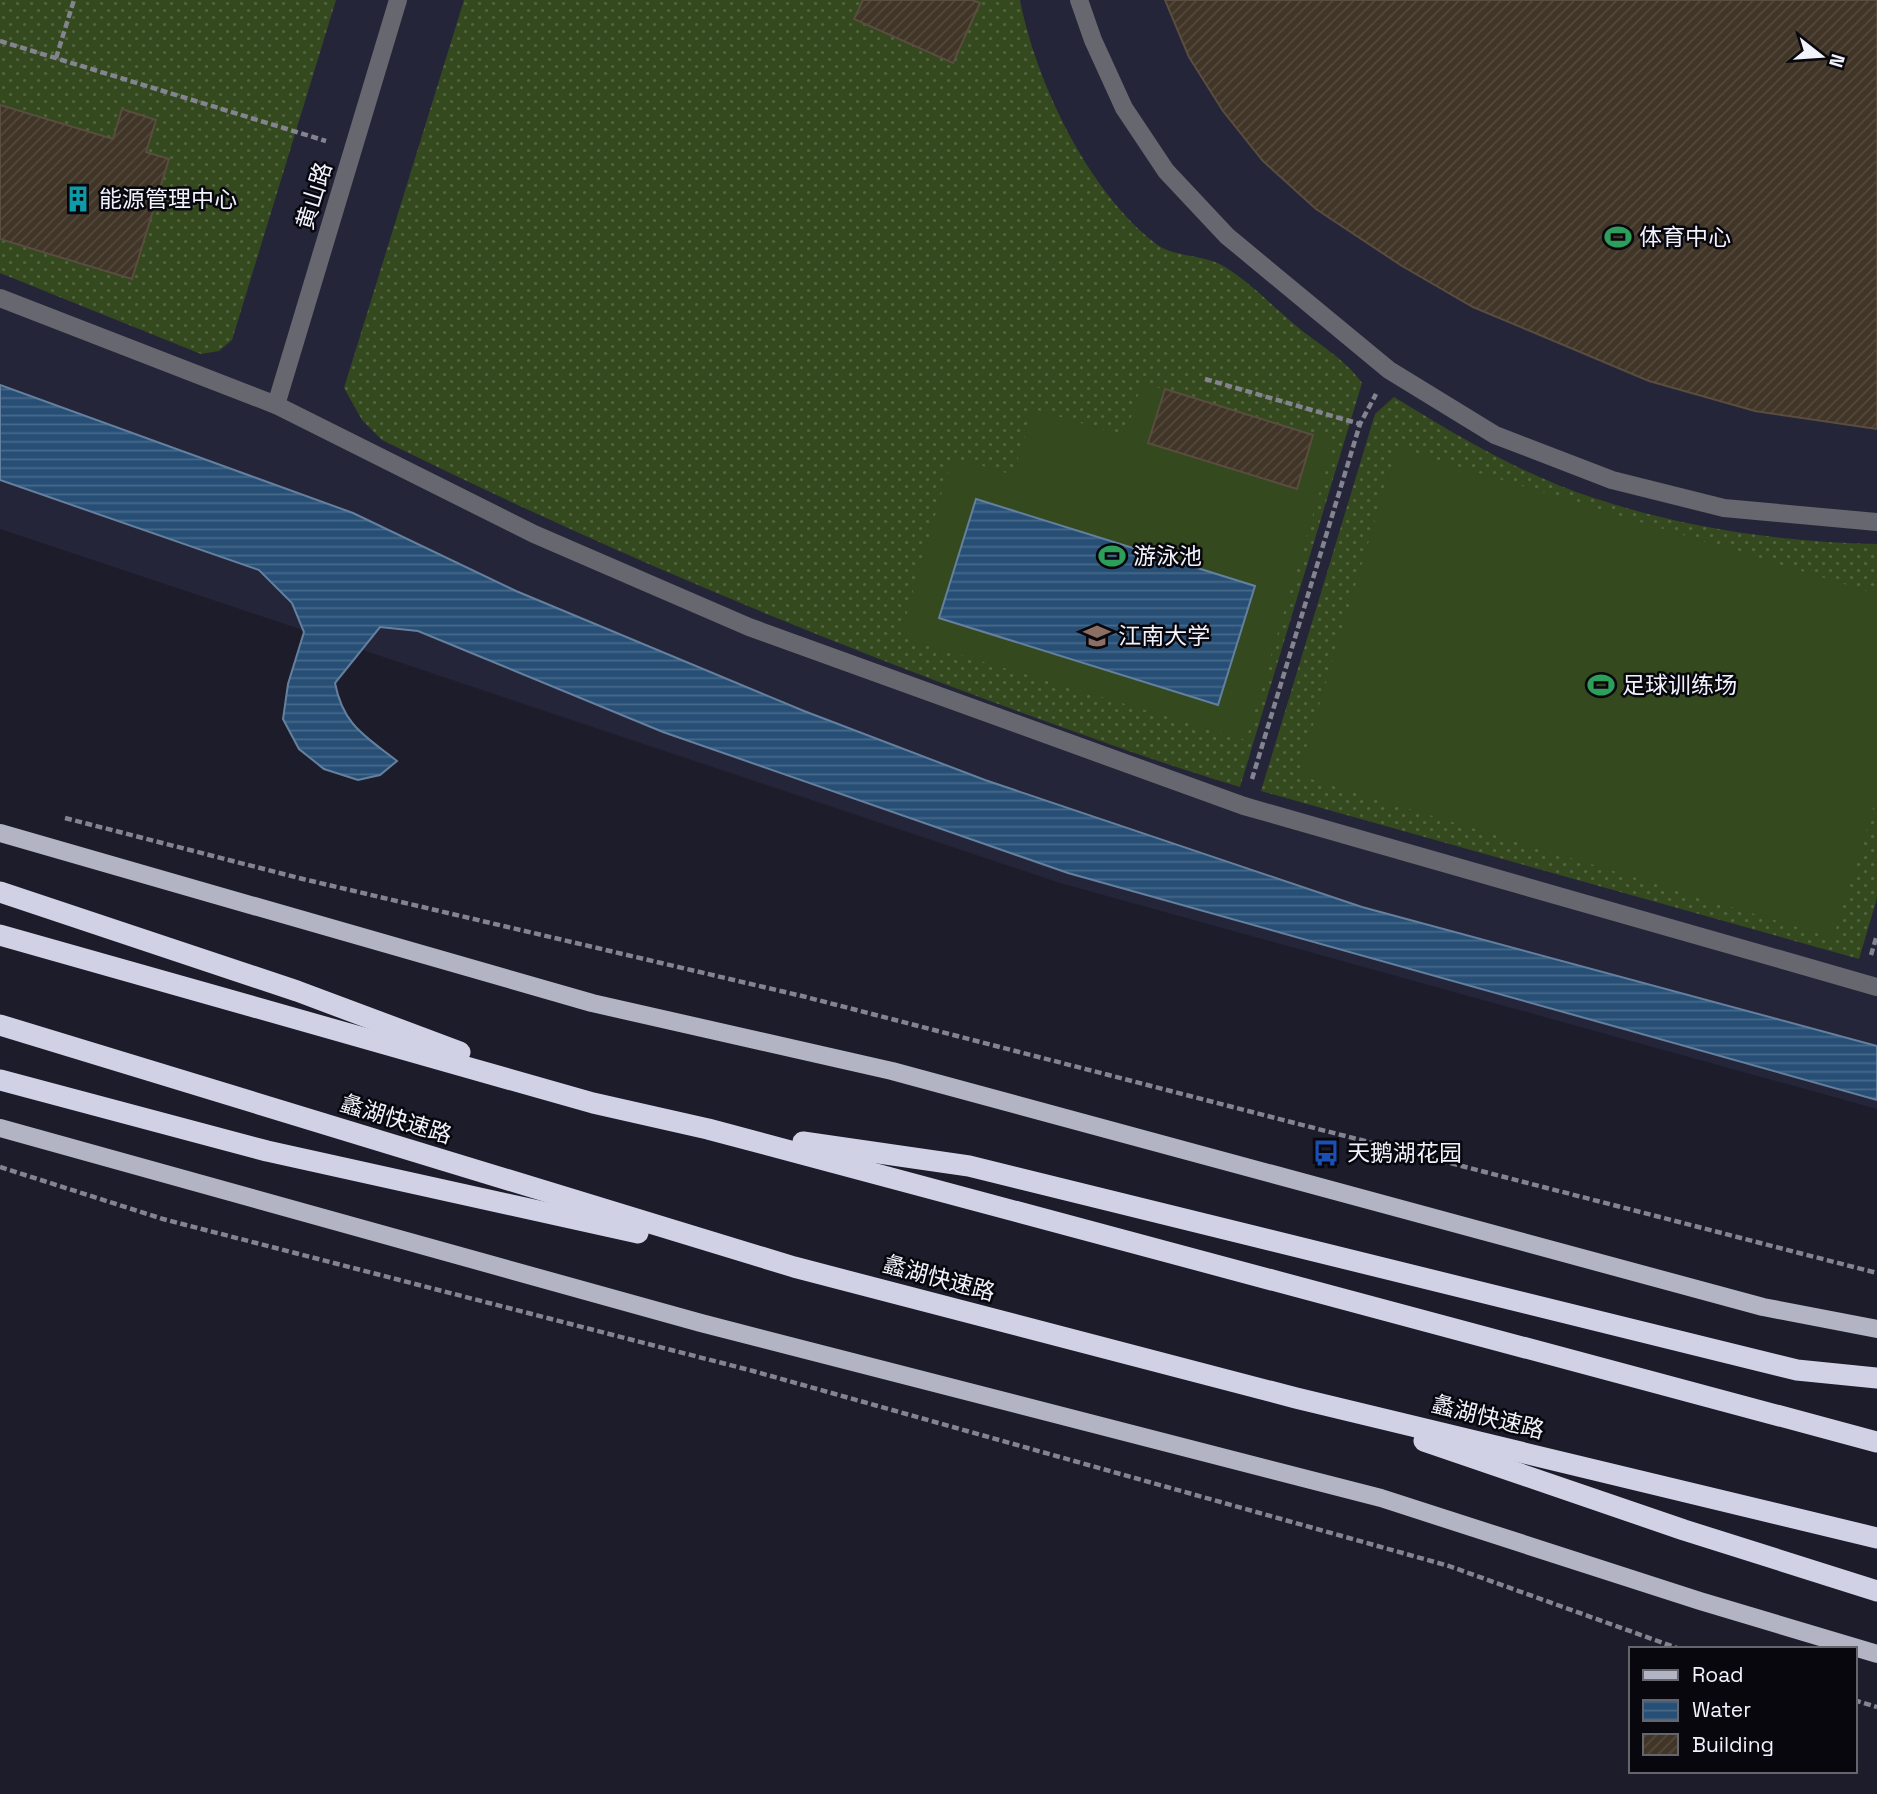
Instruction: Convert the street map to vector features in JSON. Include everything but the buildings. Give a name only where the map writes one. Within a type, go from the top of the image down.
[{"type":"highway","points":[[0,892],[297,991],[593,1103]]},
{"type":"highway","points":[[0,935],[593,1103],[708,1129],[1877,1442]]},
{"type":"highway","name":"蠡湖快速路","points":[[0,1026],[794,1267],[1296,1398],[1877,1538]]},
{"type":"highway","points":[[0,1080],[267,1151],[794,1267]]},
{"type":"highway","points":[[708,1129],[969,1166],[1877,1391]]},
{"type":"highway","points":[[1797,1370],[1877,1378]]},
{"type":"highway","points":[[1296,1398],[1684,1530],[1877,1591]]},
{"type":"main road","points":[[0,833],[592,1003],[892,1071],[1763,1307],[1877,1329]]},
{"type":"main road","points":[[0,1128],[701,1323],[1381,1498],[1700,1601],[1854,1647]]},
{"type":"main road","points":[[1856,1648],[1877,1654]]},
{"type":"street","name":"黄山路","points":[[276,405],[398,0]]},
{"type":"street","points":[[1079,0],[1093,40],[1124,108],[1166,171],[1227,236],[1389,370],[1496,435],[1612,480],[1724,508],[1877,522]]},
{"type":"street","points":[[0,298],[276,405],[534,534],[749,627],[1244,806],[1877,986]]},
{"type":"path","points":[[56,58],[74,0]]},
{"type":"path","points":[[0,41],[353,149]]},
{"type":"path","points":[[1244,806],[1360,424],[1389,370]]},
{"type":"path","points":[[1205,379],[1360,424]]},
{"type":"path","points":[[64,818],[303,879],[802,996],[1877,1273]]},
{"type":"path","points":[[0,1167],[163,1219],[753,1371],[1448,1566],[1674,1647]]},
{"type":"path","points":[[1856,1701],[1877,1707]]},
{"type":"shaded area","name":"江南大学","points":[[0,0],[1877,0],[1877,1109],[1060,883],[0,529]]},
{"type":"green space","points":[[0,0],[336,0],[232,340],[219,351],[201,354],[0,273]]},
{"type":"green space","points":[[464,0],[1020,0],[1038,65],[1068,133],[1108,195],[1131,221],[1162,248],[1217,263],[1234,273],[1339,359],[1362,383],[1240,787],[1146,757],[990,701],[759,611],[607,546],[382,440],[362,420],[344,388]]},
{"type":"green space","name":"游泳池","points":[[1142,383],[1335,440],[1246,740],[900,637],[952,457],[1013,475],[1033,409],[1125,436]]},
{"type":"green space","name":"足球训练场","points":[[1394,397],[1516,466],[1568,489],[1628,509],[1734,532],[1877,544],[1877,898],[1859,959],[1261,791],[1375,414]]},
{"type":"green space","name":"足球训练场","points":[[1397,448],[1877,594],[1877,796],[1833,938],[1298,775]]},
{"type":"water","points":[[0,385],[353,513],[516,591],[804,711],[985,780],[1362,907],[1877,1046],[1877,1100],[1068,873],[663,732],[418,631],[380,627],[335,683],[350,720],[365,736],[397,761],[380,775],[358,780],[324,769],[299,749],[283,719],[288,684],[304,632],[292,603],[259,570],[0,480]]},
{"type":"water","points":[[976,499],[1255,586],[1218,705],[939,618]]},
{"type":"place","name":"能源管理中心","points":[[78,199]]},
{"type":"place","name":"体育中心","points":[[1618,237]]},
{"type":"place","name":"游泳池","points":[[1112,556]]},
{"type":"place","name":"江南大学","points":[[1097,636]]},
{"type":"place","name":"足球训练场","points":[[1601,685]]},
{"type":"place","name":"天鹅湖花园","points":[[1326,1153]]}]
